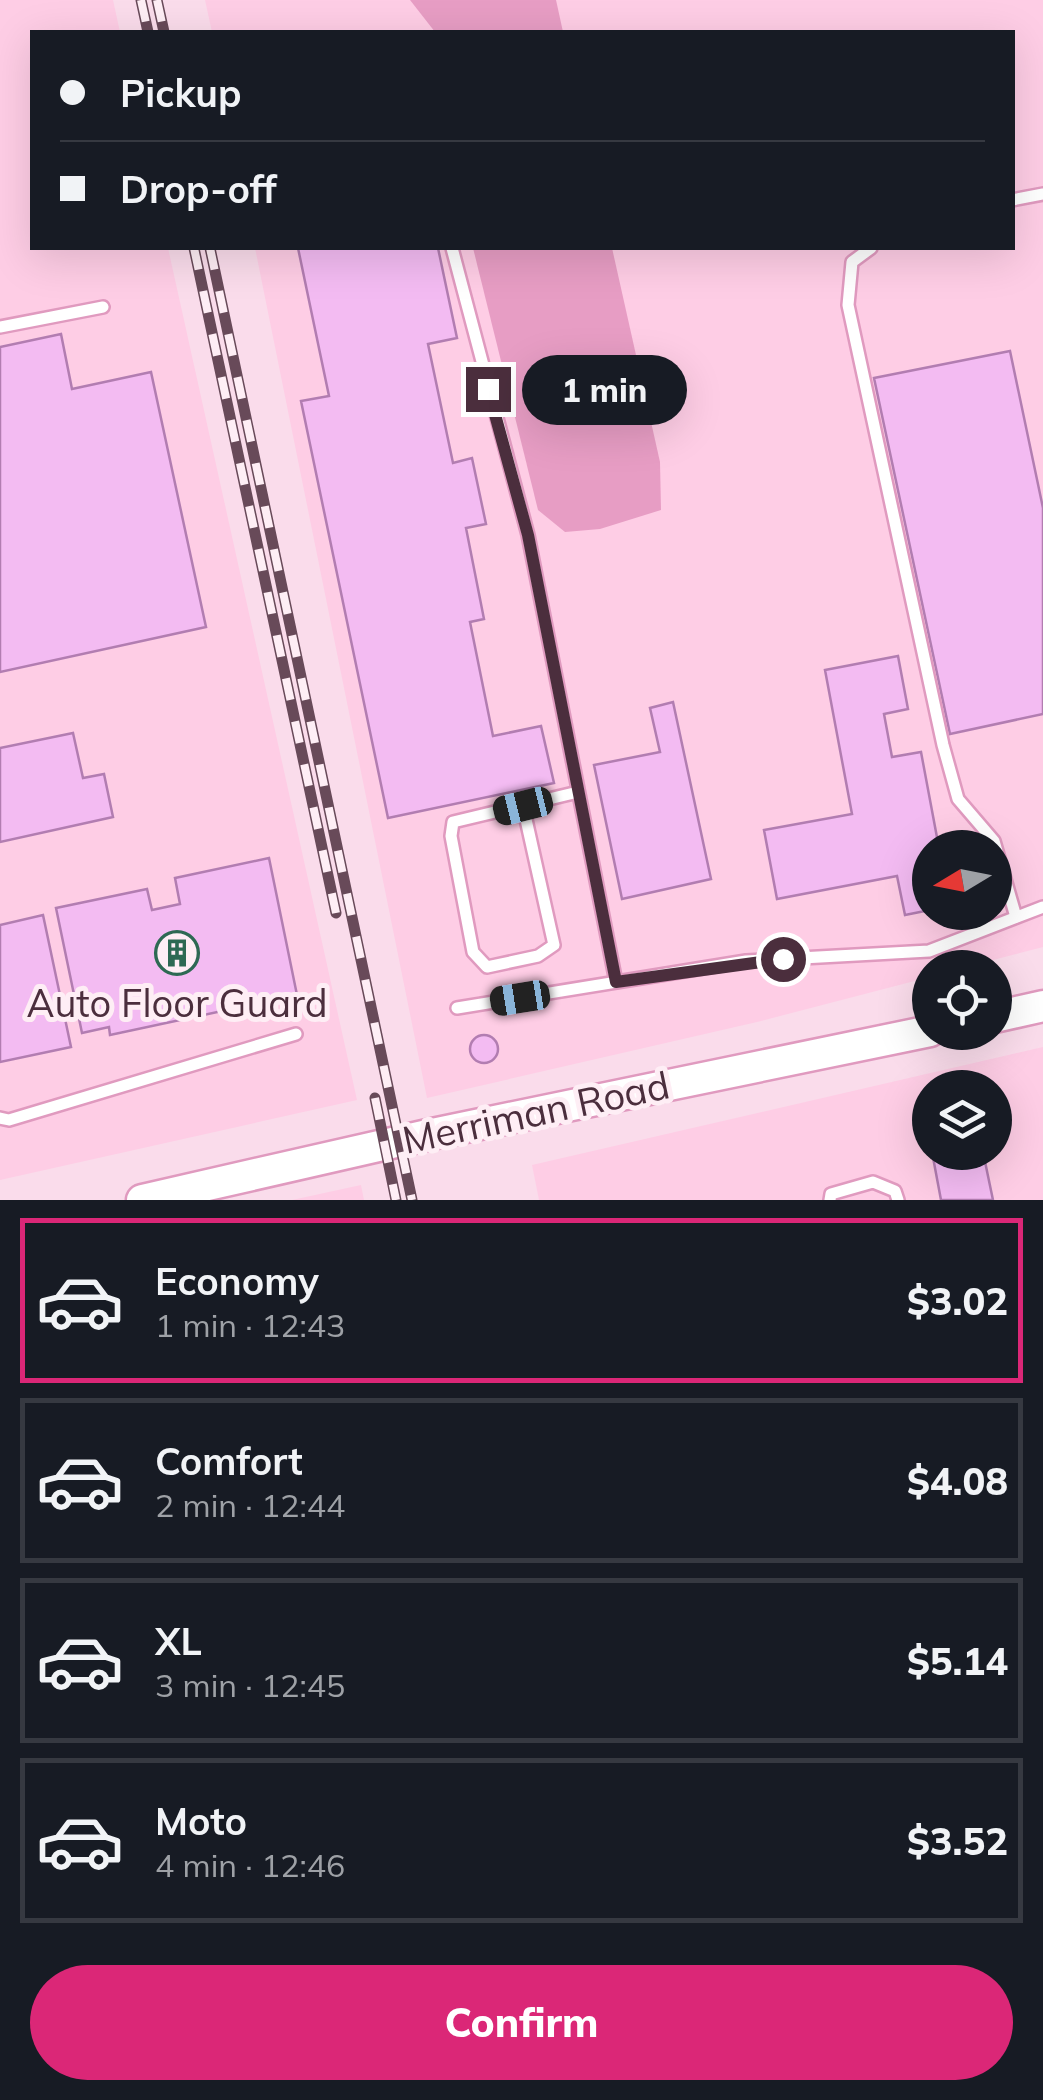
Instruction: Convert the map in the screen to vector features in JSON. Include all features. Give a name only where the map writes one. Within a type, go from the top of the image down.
[{"type":"main road","points":[[1012,1013],[1043,1006]]},
{"type":"main road","name":"Merriman Road","points":[[142,1200],[428,1134],[912,1035]]},
{"type":"lane","points":[[1015,199],[1043,194]]},
{"type":"lane","points":[[453,250],[528,535],[616,982]]},
{"type":"lane","points":[[868,250],[852,262],[848,304],[952,785],[958,799],[994,841],[1016,917]]},
{"type":"lane","points":[[0,326],[103,308]]},
{"type":"lane","points":[[523,806],[554,945],[538,956],[487,967],[473,952],[451,836],[453,822],[578,792]]},
{"type":"lane","points":[[457,1008],[746,961],[929,950],[1043,907]]},
{"type":"lane","points":[[0,1118],[9,1120],[296,1034]]},
{"type":"lane","points":[[830,1200],[831,1194],[873,1182],[895,1191],[898,1200]]},
{"type":"shaded area","points":[[0,0],[113,0],[120,30],[30,30],[30,250],[168,250],[357,1100],[0,1180]]},
{"type":"shaded area","points":[[205,0],[1043,0],[1043,947],[1012,955],[1012,950],[912,950],[912,982],[757,1022],[427,1098],[255,250],[1015,250],[1015,30],[212,30]]},
{"type":"shaded area","points":[[410,0],[556,0],[563,30],[433,30]]},
{"type":"shaded area","points":[[473,250],[612,250],[660,462],[661,510],[600,529],[565,532],[538,510]]},
{"type":"shaded area","points":[[1043,1047],[1043,1200],[539,1200],[532,1165],[912,1077],[912,1170],[1012,1170],[1012,1070],[943,1070]]},
{"type":"shaded area","points":[[361,1185],[364,1200],[292,1200]]},
{"type":"building","points":[[298,250],[438,250],[457,338],[428,344],[453,463],[472,458],[486,524],[466,528],[484,619],[470,622],[493,736],[541,726],[554,783],[388,818],[301,401],[329,396]]},
{"type":"building","points":[[61,334],[72,389],[151,372],[206,627],[0,672],[0,347]]},
{"type":"building","points":[[1010,351],[1043,508],[1043,714],[950,734],[874,378]]},
{"type":"building","points":[[898,656],[908,709],[884,714],[892,757],[921,752],[936,830],[912,830],[912,914],[905,915],[897,876],[777,899],[764,830],[852,814],[825,670]]},
{"type":"building","points":[[673,702],[711,879],[622,899],[594,765],[660,752],[650,708]]},
{"type":"building","points":[[73,733],[83,778],[104,774],[113,817],[0,842],[0,748]]},
{"type":"building","name":"Auto Floor Guard","points":[[269,858],[297,995],[110,1035],[109,1027],[82,1033],[56,908],[147,889],[152,910],[180,904],[175,878]]},
{"type":"building","points":[[43,915],[71,1047],[0,1062],[0,925]]},
{"type":"building","points":[[484,1035],[494,1039],[498,1049],[494,1059],[484,1063],[474,1059],[470,1049],[474,1039]]},
{"type":"building","points":[[935,1170],[987,1170],[993,1200],[941,1200]]},
{"type":"railway","points":[[141,0],[148,30]]},
{"type":"railway","points":[[157,0],[164,30]]},
{"type":"railway","points":[[194,250],[336,913]]},
{"type":"railway","points":[[210,250],[412,1200]]},
{"type":"railway","points":[[375,1098],[396,1200]]},
{"type":"place","name":"Auto Floor Guard","points":[[177,953]]},
{"type":"route","points":[[488,389],[528,535],[616,982],[746,961],[783,959]]}]
